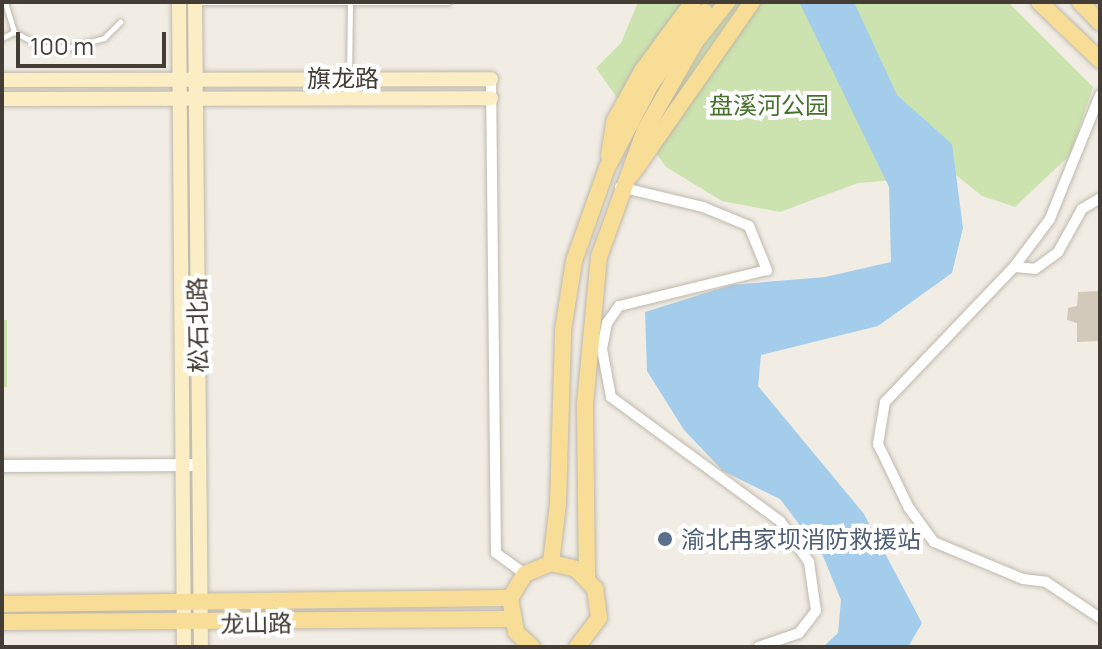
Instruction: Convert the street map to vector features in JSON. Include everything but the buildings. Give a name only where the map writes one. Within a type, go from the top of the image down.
[{"type":"main road","name":"松石北路","points":[[179,2],[184,647]]},
{"type":"main road","name":"松石北路","points":[[195,2],[201,647]]},
{"type":"main road","points":[[607,168],[615,120],[642,71],[693,2]]},
{"type":"main road","points":[[551,563],[558,503],[563,330],[574,261],[607,168],[651,84],[714,2]]},
{"type":"main road","points":[[577,647],[599,618],[595,589],[587,577],[586,389],[599,257],[620,187],[652,117],[696,41],[727,2]]},
{"type":"main road","points":[[620,187],[660,140],[689,89],[752,2]]},
{"type":"main road","points":[[1039,2],[1100,60]]},
{"type":"main road","points":[[1080,2],[1100,23]]},
{"type":"main road","name":"旗龙路","points":[[2,80],[178,77],[491,79]]},
{"type":"main road","points":[[2,99],[491,98]]},
{"type":"main road","points":[[532,647],[516,632],[510,619],[510,598],[525,574],[551,563],[587,577]]},
{"type":"main road","name":"龙山路","points":[[2,604],[510,598]]},
{"type":"main road","name":"龙山路","points":[[2,622],[201,624],[510,619]]},
{"type":"street","points":[[491,79],[496,553],[525,574]]},
{"type":"street","points":[[1100,95],[1050,219],[1014,267],[885,402],[878,444],[909,508],[934,542],[1023,579],[1046,582],[1100,618]]},
{"type":"street","points":[[620,187],[703,207],[749,226],[767,270],[619,306],[607,323],[602,349],[611,397],[780,521],[809,562],[816,611],[799,633],[758,647]]},
{"type":"street","points":[[1014,267],[1035,269],[1058,252],[1082,209],[1100,198]]},
{"type":"street","points":[[2,466],[199,465]]},
{"type":"lane","points":[[5,2],[14,32],[44,47],[67,48],[104,38],[120,22]]},
{"type":"lane","points":[[195,2],[448,2]]},
{"type":"lane","points":[[349,78],[350,3]]},
{"type":"lane","points":[[2,38],[14,32]]},
{"type":"green space","name":"盘溪河公园","points":[[638,2],[1008,2],[1093,87],[1070,155],[1015,207],[982,196],[956,175],[858,183],[780,212],[722,201],[666,167],[596,68],[621,43]]},
{"type":"green space","points":[[2,320],[7,320],[7,387],[2,387]]},
{"type":"water","points":[[799,2],[854,2],[897,95],[952,144],[963,228],[952,273],[878,326],[761,355],[758,386],[864,514],[922,623],[908,647],[823,647],[838,633],[841,600],[823,556],[780,499],[723,471],[684,430],[647,371],[645,312],[731,285],[825,277],[891,262],[889,187]]},
{"type":"place","name":"渝北冉家坝消防救援站","points":[[665,539]]}]
